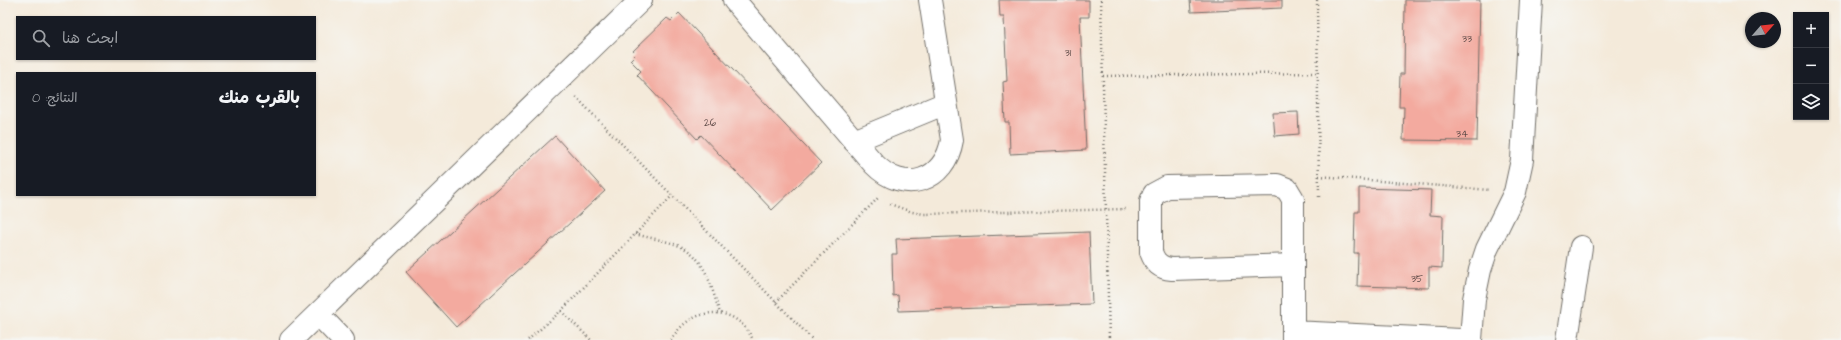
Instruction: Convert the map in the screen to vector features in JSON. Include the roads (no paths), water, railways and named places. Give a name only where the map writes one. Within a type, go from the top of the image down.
[{"type":"street","points":[[291,340],[641,0]]},
{"type":"street","points":[[735,0],[882,172],[896,179],[910,182],[930,176],[939,170],[950,151],[952,140],[930,0]]},
{"type":"street","points":[[1471,340],[1474,299],[1480,270],[1490,243],[1515,192],[1522,160],[1531,0]]},
{"type":"street","points":[[854,141],[946,103]]},
{"type":"street","points":[[1293,265],[1166,268],[1159,266],[1154,260],[1151,252],[1150,208],[1154,194],[1167,187],[1283,186],[1287,189],[1293,199],[1293,265],[1293,336],[1461,340]]},
{"type":"street","points":[[1567,340],[1581,246]]},
{"type":"street","points":[[318,314],[343,340]]}]
